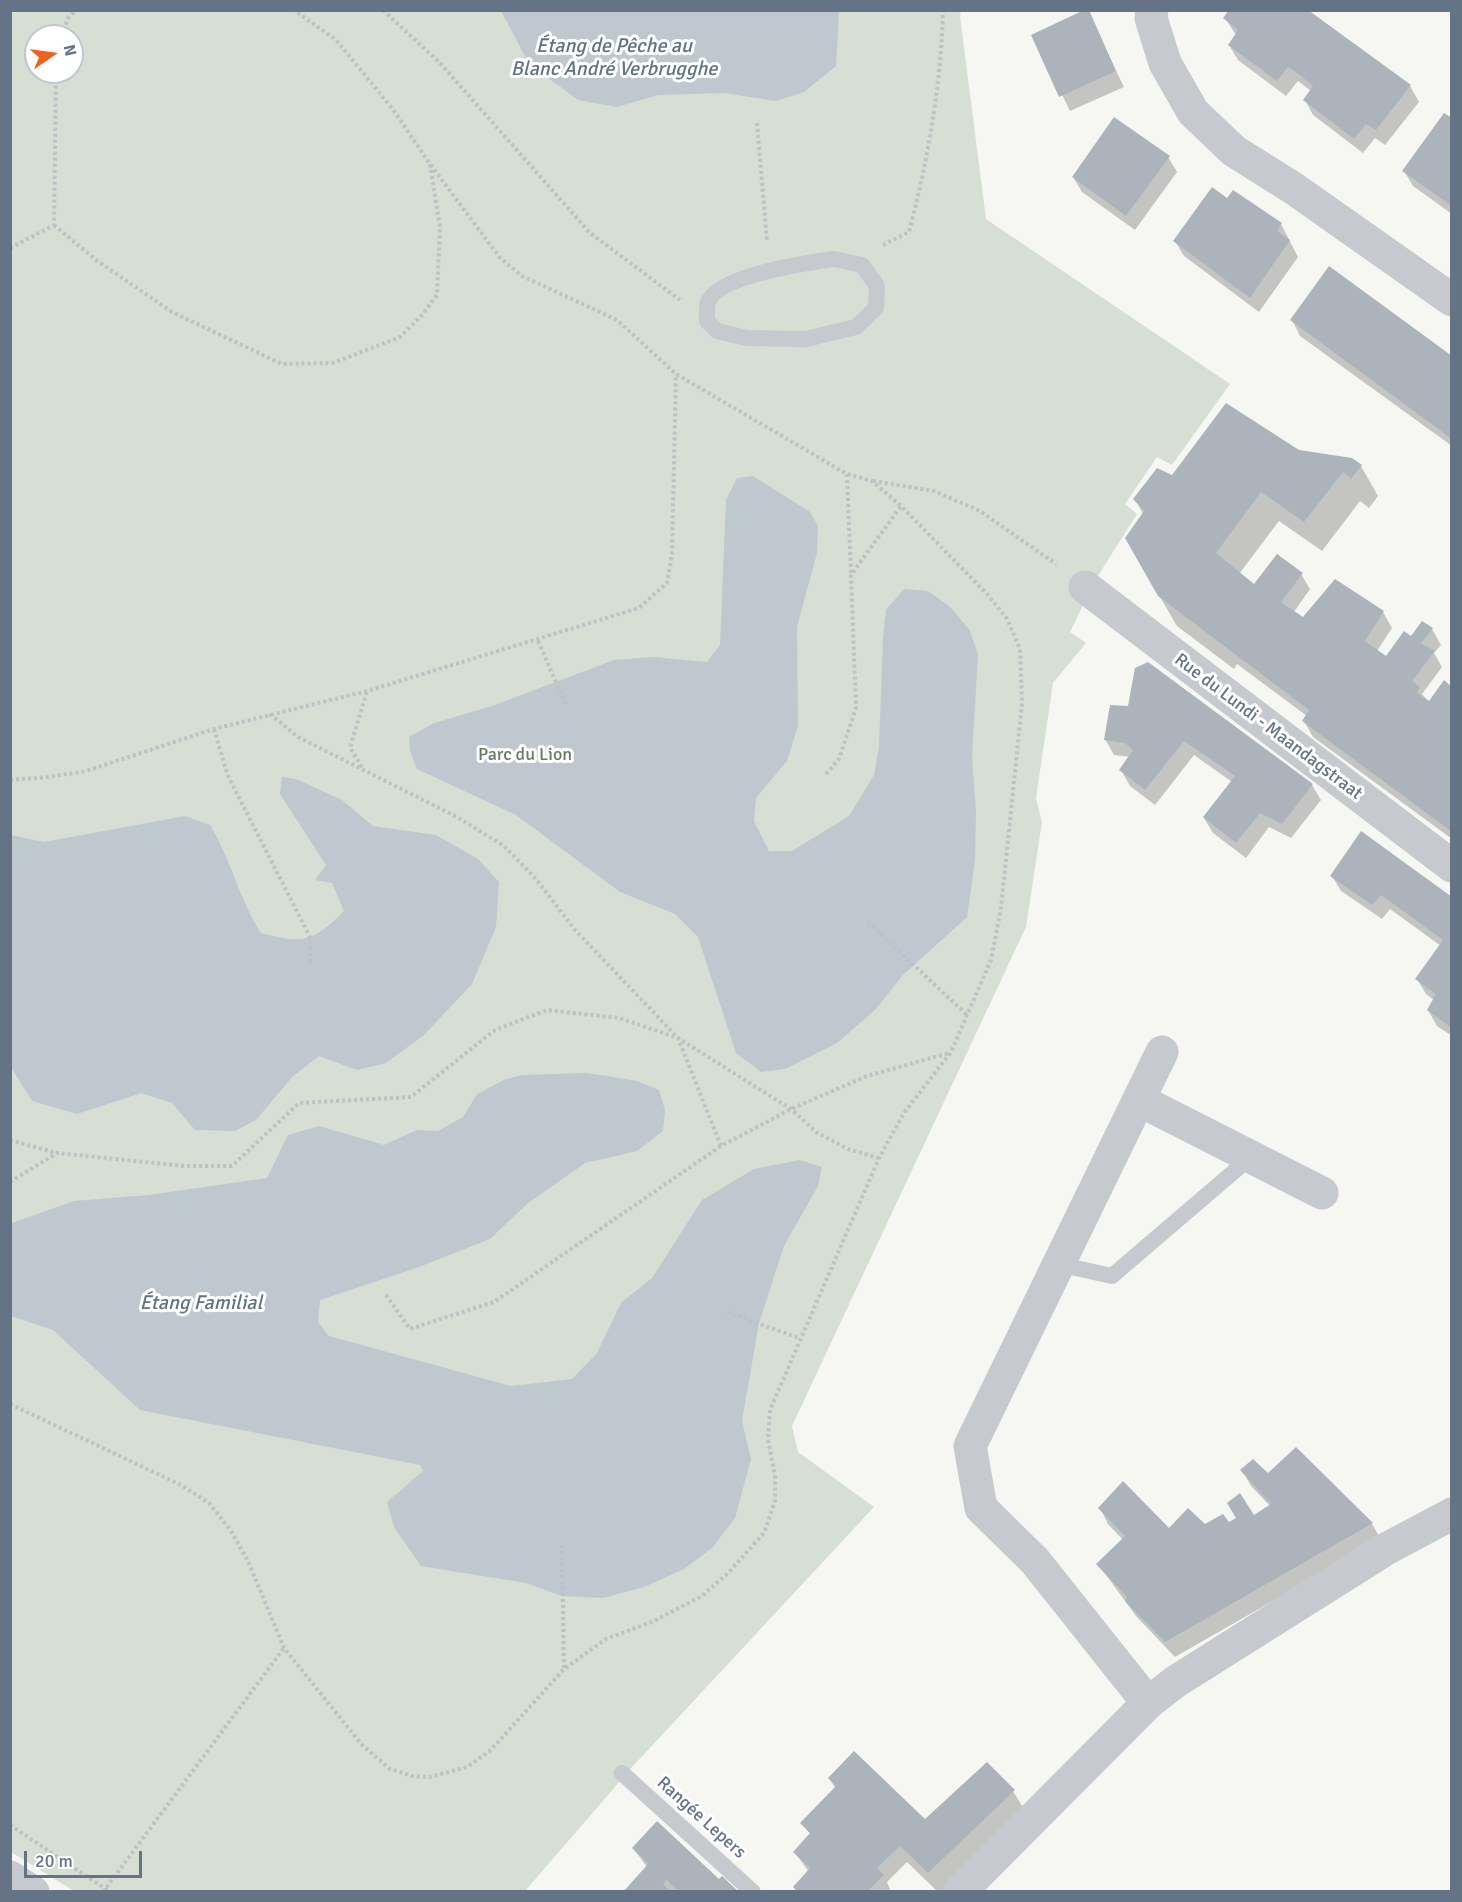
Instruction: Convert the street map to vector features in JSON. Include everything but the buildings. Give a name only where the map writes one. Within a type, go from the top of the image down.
[{"type":"street","points":[[1152,10],[1151,18],[1165,63],[1193,112],[1234,152],[1293,188],[1452,300]]},
{"type":"street","name":"Rue du Lundi - Maandagstraat","points":[[1085,587],[1452,866]]},
{"type":"street","points":[[1148,1703],[1035,1561],[981,1508],[970,1446],[1162,1052]]},
{"type":"street","points":[[1139,1100],[1322,1193]]},
{"type":"street","points":[[960,1892],[1148,1703],[1175,1682],[1386,1550],[1452,1514]]},
{"type":"street","points":[[10,1877],[33,1892]]},
{"type":"lane","points":[[834,259],[862,265],[877,286],[876,309],[856,327],[806,339],[747,338],[717,331],[707,321],[708,302],[717,290],[769,270],[834,259]]},
{"type":"lane","points":[[1058,1264],[1112,1276],[1251,1157]]},
{"type":"lane","name":"Rangée Lepers","points":[[622,1773],[753,1892]]},
{"type":"path","points":[[67,24],[76,10]]},
{"type":"path","points":[[294,10],[336,40],[392,108],[430,164],[501,258],[522,276],[545,289],[617,320],[676,374],[848,474],[872,481],[934,490],[980,511],[1033,546],[1085,587]]},
{"type":"path","points":[[383,10],[441,63],[590,233],[707,321]]},
{"type":"path","points":[[862,265],[874,248],[909,232],[928,153],[942,60],[943,10]]},
{"type":"path","points":[[54,225],[56,84]]},
{"type":"path","points":[[757,123],[769,270]]},
{"type":"path","points":[[54,225],[96,260],[172,312],[282,364],[333,363],[400,337],[421,316],[437,295],[440,228],[430,164]]},
{"type":"path","points":[[10,248],[54,225]]},
{"type":"path","points":[[10,780],[86,771],[214,729],[367,692],[639,608],[667,583],[672,554],[676,374]]},
{"type":"path","points":[[826,774],[839,759],[856,708],[848,474]]},
{"type":"path","points":[[10,1404],[182,1485],[209,1503],[231,1531],[248,1561],[284,1648],[362,1745],[390,1769],[412,1776],[430,1777],[467,1767],[490,1751],[564,1669],[606,1638],[652,1622],[702,1596],[729,1572],[764,1533],[774,1501],[775,1475],[768,1440],[770,1410],[879,1158],[904,1113],[951,1052],[969,1017],[991,960],[1001,908],[1022,704],[1020,649],[1007,619],[988,595],[901,506],[872,481]]},
{"type":"path","points":[[851,575],[901,506]]},
{"type":"path","points":[[538,641],[567,707]]},
{"type":"path","points":[[363,768],[350,748],[367,692]]},
{"type":"path","points":[[270,714],[298,737],[458,817],[504,846],[536,879],[575,930],[678,1038],[721,1146]]},
{"type":"path","points":[[214,729],[228,776],[310,937],[310,964]]},
{"type":"path","points":[[868,922],[969,1017]]},
{"type":"path","points":[[10,1140],[57,1153],[184,1166],[232,1166],[298,1103],[411,1097],[495,1030],[547,1010],[620,1018],[678,1038],[791,1108],[827,1137],[848,1149],[879,1158]]},
{"type":"path","points":[[386,1295],[410,1329],[494,1302],[721,1146],[791,1108],[867,1076],[951,1052]]},
{"type":"path","points":[[10,1182],[57,1153]]},
{"type":"path","points":[[727,1312],[800,1338]]},
{"type":"path","points":[[562,1545],[564,1669]]},
{"type":"path","points":[[104,1890],[284,1648]]},
{"type":"path","points":[[10,1825],[110,1892]]},
{"type":"green space","name":"Parc du Lion","points":[[11,11],[961,11],[986,219],[1230,384],[1172,465],[1157,457],[1125,504],[1137,514],[1096,579],[1070,632],[1086,643],[1053,683],[1036,798],[1042,822],[1026,927],[792,1426],[798,1452],[874,1507],[634,1765],[525,1891],[74,1891],[11,1852]]},
{"type":"water","name":"Étang de Pêche au Blanc André Verbrugghe","points":[[501,11],[839,11],[836,66],[804,92],[776,101],[724,93],[658,95],[617,107],[578,100],[535,68],[526,58]]},
{"type":"water","points":[[753,476],[810,512],[818,526],[817,553],[797,627],[798,726],[787,761],[756,798],[754,821],[769,851],[792,851],[849,816],[874,775],[879,747],[886,610],[904,589],[928,591],[949,606],[969,629],[978,654],[972,757],[976,811],[975,860],[967,917],[903,975],[875,1010],[837,1043],[785,1069],[761,1072],[736,1053],[698,937],[675,914],[620,892],[516,815],[417,769],[410,751],[409,737],[434,723],[492,706],[614,660],[653,657],[707,662],[720,645],[726,500],[737,478]]},
{"type":"water","points":[[282,777],[296,779],[342,800],[373,826],[436,835],[478,859],[499,882],[496,927],[472,984],[424,1035],[386,1063],[357,1070],[319,1056],[292,1077],[256,1120],[235,1131],[195,1130],[172,1103],[141,1093],[77,1114],[32,1101],[11,1067],[11,835],[44,842],[185,816],[210,825],[261,933],[288,939],[307,938],[324,929],[344,911],[332,883],[315,880],[326,865],[280,794]]},
{"type":"water","name":"Étang Familial","points":[[587,1073],[637,1081],[659,1090],[665,1110],[663,1131],[637,1151],[585,1163],[528,1203],[490,1239],[419,1267],[320,1300],[318,1322],[329,1336],[511,1386],[572,1379],[597,1353],[621,1303],[652,1278],[702,1200],[754,1169],[800,1160],[822,1167],[818,1186],[784,1246],[759,1323],[742,1421],[751,1459],[735,1518],[712,1548],[684,1569],[644,1587],[603,1598],[562,1596],[526,1583],[421,1566],[394,1527],[387,1502],[423,1471],[420,1465],[140,1410],[53,1330],[11,1316],[12,1223],[74,1201],[149,1195],[267,1178],[288,1135],[319,1126],[384,1145],[417,1130],[438,1131],[463,1117],[477,1094],[506,1079],[522,1075]]}]
